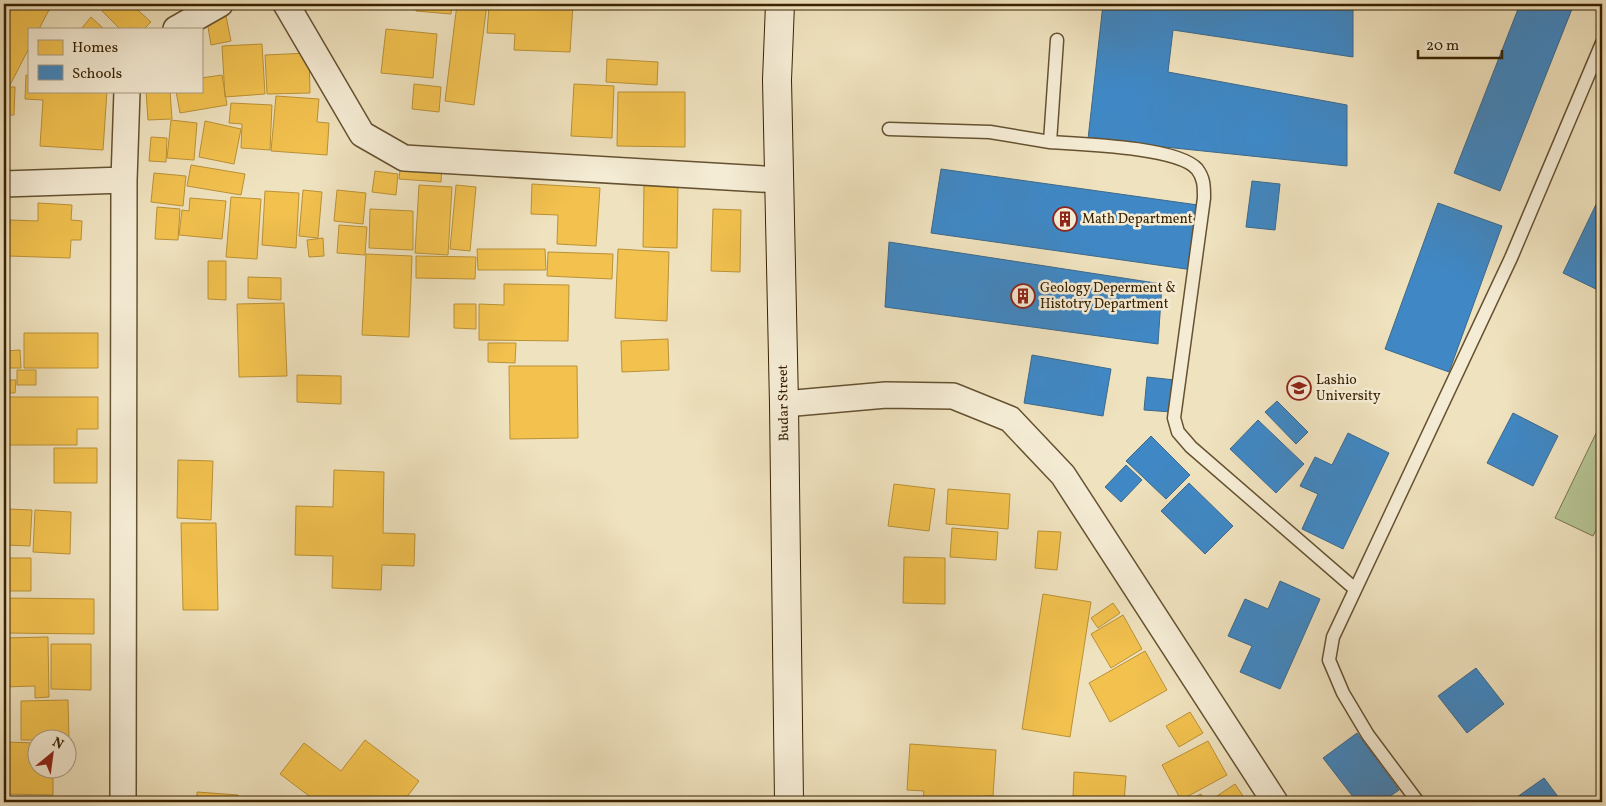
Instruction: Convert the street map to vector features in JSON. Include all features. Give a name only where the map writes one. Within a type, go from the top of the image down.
[{"type":"main road","name":"Budar Street","points":[[780,4],[777,80],[784,404],[789,802]]},
{"type":"street","points":[[178,28],[220,4]]},
{"type":"street","points":[[286,4],[362,134],[404,158],[779,180]]},
{"type":"street","points":[[123,802],[124,180],[127,92]]},
{"type":"street","points":[[4,184],[124,180]]},
{"type":"street","points":[[784,404],[886,395],[953,396],[1010,419],[1062,475],[1273,801]]},
{"type":"lane","points":[[1050,142],[1057,40]]},
{"type":"lane","points":[[1418,802],[1368,735],[1343,693],[1329,660],[1333,636],[1511,258],[1602,43]]},
{"type":"lane","points":[[889,129],[990,132],[1050,142],[1122,148],[1167,155],[1184,160],[1196,168],[1204,182],[1204,198],[1174,418],[1178,432],[1191,447],[1355,589]]},
{"type":"green space","points":[[1602,421],[1602,518],[1593,536],[1555,518]]},
{"type":"building: Homes","points":[[5,4],[42,4],[50,8],[40,28],[28,28],[28,50],[9,87],[4,84]]},
{"type":"building: Homes","points":[[109,4],[131,4],[151,22],[145,28],[119,28],[102,11]]},
{"type":"building: Homes","points":[[377,4],[410,4],[409,9]]},
{"type":"building: Homes","points":[[416,4],[452,4],[451,14],[416,11]]},
{"type":"building: Homes","points":[[457,4],[487,4],[474,105],[445,101]]},
{"type":"building: Homes","points":[[516,4],[573,4],[570,52],[514,50],[515,34],[487,33],[489,6],[516,8]]},
{"type":"building: Homes","points":[[225,11],[231,41],[211,45],[206,15]]},
{"type":"building: Homes","points":[[91,17],[103,28],[82,28]]},
{"type":"building: Homes","points":[[386,29],[437,34],[433,78],[381,73]]},
{"type":"building: Homes","points":[[262,44],[265,94],[225,97],[222,46]]},
{"type":"building: Homes","points":[[309,53],[310,93],[267,94],[265,55]]},
{"type":"building: Homes","points":[[607,59],[658,62],[657,85],[606,82]]},
{"type":"building: Homes","points":[[26,75],[28,76],[28,92],[107,92],[103,150],[40,146],[43,100],[25,99]]},
{"type":"building: Homes","points":[[222,75],[227,105],[180,113],[176,92],[202,92],[202,78]]},
{"type":"building: Homes","points":[[414,84],[441,87],[439,112],[412,109]]},
{"type":"building: Homes","points":[[574,84],[614,86],[612,138],[571,136]]},
{"type":"building: Homes","points":[[4,87],[15,87],[14,115],[4,115]]},
{"type":"building: Homes","points":[[146,92],[170,92],[172,119],[148,120]]},
{"type":"building: Homes","points":[[618,92],[685,92],[685,147],[617,146]]},
{"type":"building: Homes","points":[[276,96],[319,99],[317,122],[329,123],[327,155],[271,151]]},
{"type":"building: Homes","points":[[231,103],[272,105],[270,150],[241,148],[242,124],[229,123]]},
{"type":"building: Homes","points":[[171,120],[197,123],[194,160],[167,158]]},
{"type":"building: Homes","points":[[205,121],[241,129],[234,164],[199,157]]},
{"type":"building: Homes","points":[[151,137],[167,138],[166,162],[149,161]]},
{"type":"building: Homes","points":[[401,160],[442,164],[441,182],[399,179]]},
{"type":"building: Homes","points":[[191,165],[245,174],[241,195],[187,186]]},
{"type":"building: Homes","points":[[375,171],[398,174],[396,195],[372,192]]},
{"type":"building: Homes","points":[[154,173],[186,176],[183,206],[151,202]]},
{"type":"building: Homes","points":[[644,183],[678,183],[677,248],[643,247]]},
{"type":"building: Homes","points":[[532,184],[600,188],[596,246],[557,244],[558,215],[531,214]]},
{"type":"building: Homes","points":[[419,185],[452,187],[448,255],[415,253]]},
{"type":"building: Homes","points":[[456,185],[476,187],[470,251],[450,249]]},
{"type":"building: Homes","points":[[303,190],[322,192],[318,238],[299,236]]},
{"type":"building: Homes","points":[[337,190],[366,193],[363,224],[334,221]]},
{"type":"building: Homes","points":[[265,191],[299,193],[296,248],[262,245]]},
{"type":"building: Homes","points":[[231,197],[261,199],[257,259],[226,257]]},
{"type":"building: Homes","points":[[190,198],[226,201],[222,239],[179,235],[182,210],[189,211]]},
{"type":"building: Homes","points":[[38,203],[72,205],[71,220],[82,221],[81,240],[71,240],[70,258],[8,256],[10,220],[38,221]]},
{"type":"building: Homes","points":[[157,207],[180,209],[178,240],[155,239]]},
{"type":"building: Homes","points":[[370,209],[413,211],[413,250],[369,248]]},
{"type":"building: Homes","points":[[713,209],[741,210],[740,272],[711,271]]},
{"type":"building: Homes","points":[[339,225],[367,227],[365,255],[337,253]]},
{"type":"building: Homes","points":[[323,238],[324,256],[309,257],[307,240]]},
{"type":"building: Homes","points":[[477,249],[545,249],[546,270],[478,270]]},
{"type":"building: Homes","points":[[618,249],[669,252],[667,321],[615,318]]},
{"type":"building: Homes","points":[[548,252],[613,254],[612,279],[547,276]]},
{"type":"building: Homes","points":[[366,254],[412,256],[409,337],[362,335]]},
{"type":"building: Homes","points":[[416,256],[476,257],[475,279],[416,278]]},
{"type":"building: Homes","points":[[208,261],[226,261],[226,300],[208,299]]},
{"type":"building: Homes","points":[[248,277],[281,278],[281,300],[248,298]]},
{"type":"building: Homes","points":[[504,284],[569,285],[568,341],[479,340],[479,304],[504,305]]},
{"type":"building: Homes","points":[[284,303],[287,376],[239,377],[237,304]]},
{"type":"building: Homes","points":[[454,304],[476,304],[476,329],[454,328]]},
{"type":"building: Homes","points":[[24,333],[98,333],[98,368],[24,368]]},
{"type":"building: Homes","points":[[668,339],[669,370],[622,372],[621,341]]},
{"type":"building: Homes","points":[[488,343],[516,343],[515,363],[488,362]]},
{"type":"building: Homes","points":[[20,350],[21,368],[4,368],[4,351]]},
{"type":"building: Homes","points":[[509,366],[577,366],[578,438],[510,439]]},
{"type":"building: Homes","points":[[17,370],[36,370],[36,385],[17,385]]},
{"type":"building: Homes","points":[[297,375],[341,376],[341,404],[297,402]]},
{"type":"building: Homes","points":[[4,380],[16,380],[15,393],[4,393]]},
{"type":"building: Homes","points":[[4,397],[98,397],[98,429],[77,429],[77,445],[4,445]]},
{"type":"building: Homes","points":[[54,448],[97,448],[97,483],[54,483]]},
{"type":"building: Homes","points":[[178,460],[213,461],[211,520],[177,518]]},
{"type":"building: Homes","points":[[334,470],[384,472],[383,533],[415,534],[414,566],[382,565],[381,590],[332,588],[333,556],[295,555],[296,506],[333,507]]},
{"type":"building: Homes","points":[[894,484],[935,489],[929,531],[888,526]]},
{"type":"building: Homes","points":[[948,489],[1010,494],[1008,529],[946,524]]},
{"type":"building: Homes","points":[[9,509],[32,510],[30,546],[7,545]]},
{"type":"building: Homes","points":[[35,510],[71,512],[70,554],[33,552]]},
{"type":"building: Homes","points":[[181,523],[216,523],[218,610],[183,610]]},
{"type":"building: Homes","points":[[952,528],[998,532],[996,560],[950,557]]},
{"type":"building: Homes","points":[[1038,531],[1061,532],[1057,570],[1035,568]]},
{"type":"building: Homes","points":[[904,557],[945,558],[945,604],[903,603]]},
{"type":"building: Homes","points":[[4,558],[31,558],[31,591],[4,591]]},
{"type":"building: Homes","points":[[1043,594],[1091,602],[1070,737],[1022,729]]},
{"type":"building: Homes","points":[[4,598],[94,599],[94,634],[4,633]]},
{"type":"building: Homes","points":[[1113,603],[1120,613],[1098,628],[1091,618]]},
{"type":"building: Homes","points":[[1123,615],[1142,649],[1111,668],[1091,634]]},
{"type":"building: Homes","points":[[48,637],[49,697],[35,698],[35,686],[4,687],[4,638]]},
{"type":"building: Homes","points":[[51,644],[91,644],[91,690],[51,689]]},
{"type":"building: Homes","points":[[1145,651],[1167,690],[1110,722],[1089,683]]},
{"type":"building: Homes","points":[[68,700],[69,728],[28,728],[28,740],[21,740],[21,701]]},
{"type":"building: Homes","points":[[1190,712],[1203,733],[1179,747],[1166,726]]},
{"type":"building: Homes","points":[[365,740],[419,781],[403,802],[317,802],[280,774],[304,743],[341,771]]},
{"type":"building: Homes","points":[[1208,741],[1227,775],[1181,800],[1162,765]]},
{"type":"building: Homes","points":[[4,742],[28,743],[28,778],[53,778],[53,795],[4,794]]},
{"type":"building: Homes","points":[[910,744],[996,750],[993,796],[985,796],[984,802],[923,799],[924,791],[907,790]]},
{"type":"building: Homes","points":[[1074,772],[1126,776],[1124,802],[1089,802],[1089,797],[1073,796]]},
{"type":"building: Homes","points":[[1235,784],[1247,802],[1208,802]]},
{"type":"building: Homes","points":[[197,792],[238,795],[238,802],[197,802]]},
{"type":"building: Homes","points":[[1201,794],[1205,802],[1185,802]]},
{"type":"building: Schools","points":[[1103,4],[1353,4],[1353,57],[1173,30],[1168,72],[1347,105],[1347,166],[1088,139]]},
{"type":"building: Schools","points":[[1520,4],[1574,4],[1500,191],[1454,173]]},
{"type":"building: Schools","name":"Math Department","points":[[941,169],[1198,205],[1193,270],[931,233]]},
{"type":"building: Schools","points":[[1252,181],[1280,184],[1275,230],[1246,227]]},
{"type":"building: Schools","points":[[1602,192],[1602,292],[1563,273]]},
{"type":"building: Schools","points":[[1438,203],[1502,226],[1449,372],[1385,349]]},
{"type":"building: Schools","name":"Geology Deperment & Histotry Department","points":[[889,242],[1162,284],[1158,344],[885,307]]},
{"type":"building: Schools","points":[[1032,355],[1111,369],[1103,416],[1024,403]]},
{"type":"building: Schools","points":[[1147,377],[1175,380],[1172,412],[1144,410]]},
{"type":"building: Schools","points":[[1277,401],[1308,432],[1296,444],[1265,412]]},
{"type":"building: Schools","points":[[1513,413],[1558,436],[1533,486],[1487,463]]},
{"type":"building: Schools","points":[[1258,420],[1304,464],[1276,493],[1230,449]]},
{"type":"building: Schools","points":[[1348,433],[1389,453],[1343,549],[1302,529],[1318,494],[1300,486],[1315,457],[1332,465]]},
{"type":"building: Schools","points":[[1151,436],[1190,475],[1166,499],[1126,461]]},
{"type":"building: Schools","points":[[1126,465],[1142,480],[1121,502],[1105,487]]},
{"type":"building: Schools","points":[[1189,483],[1233,526],[1205,554],[1161,511]]},
{"type":"building: Schools","points":[[1280,581],[1320,599],[1280,689],[1240,672],[1252,646],[1228,636],[1245,599],[1268,609]]},
{"type":"building: Schools","points":[[1476,668],[1504,704],[1467,733],[1438,696]]},
{"type":"building: Schools","points":[[1357,733],[1399,790],[1382,802],[1357,802],[1323,758]]},
{"type":"building: Schools","points":[[1544,778],[1562,802],[1510,802]]},
{"type":"place","name":"Math Department","points":[[1065,219]]},
{"type":"place","name":"Geology Deperment & Histotry Department","points":[[1023,296]]},
{"type":"place","name":"Lashio University","points":[[1299,388]]}]
